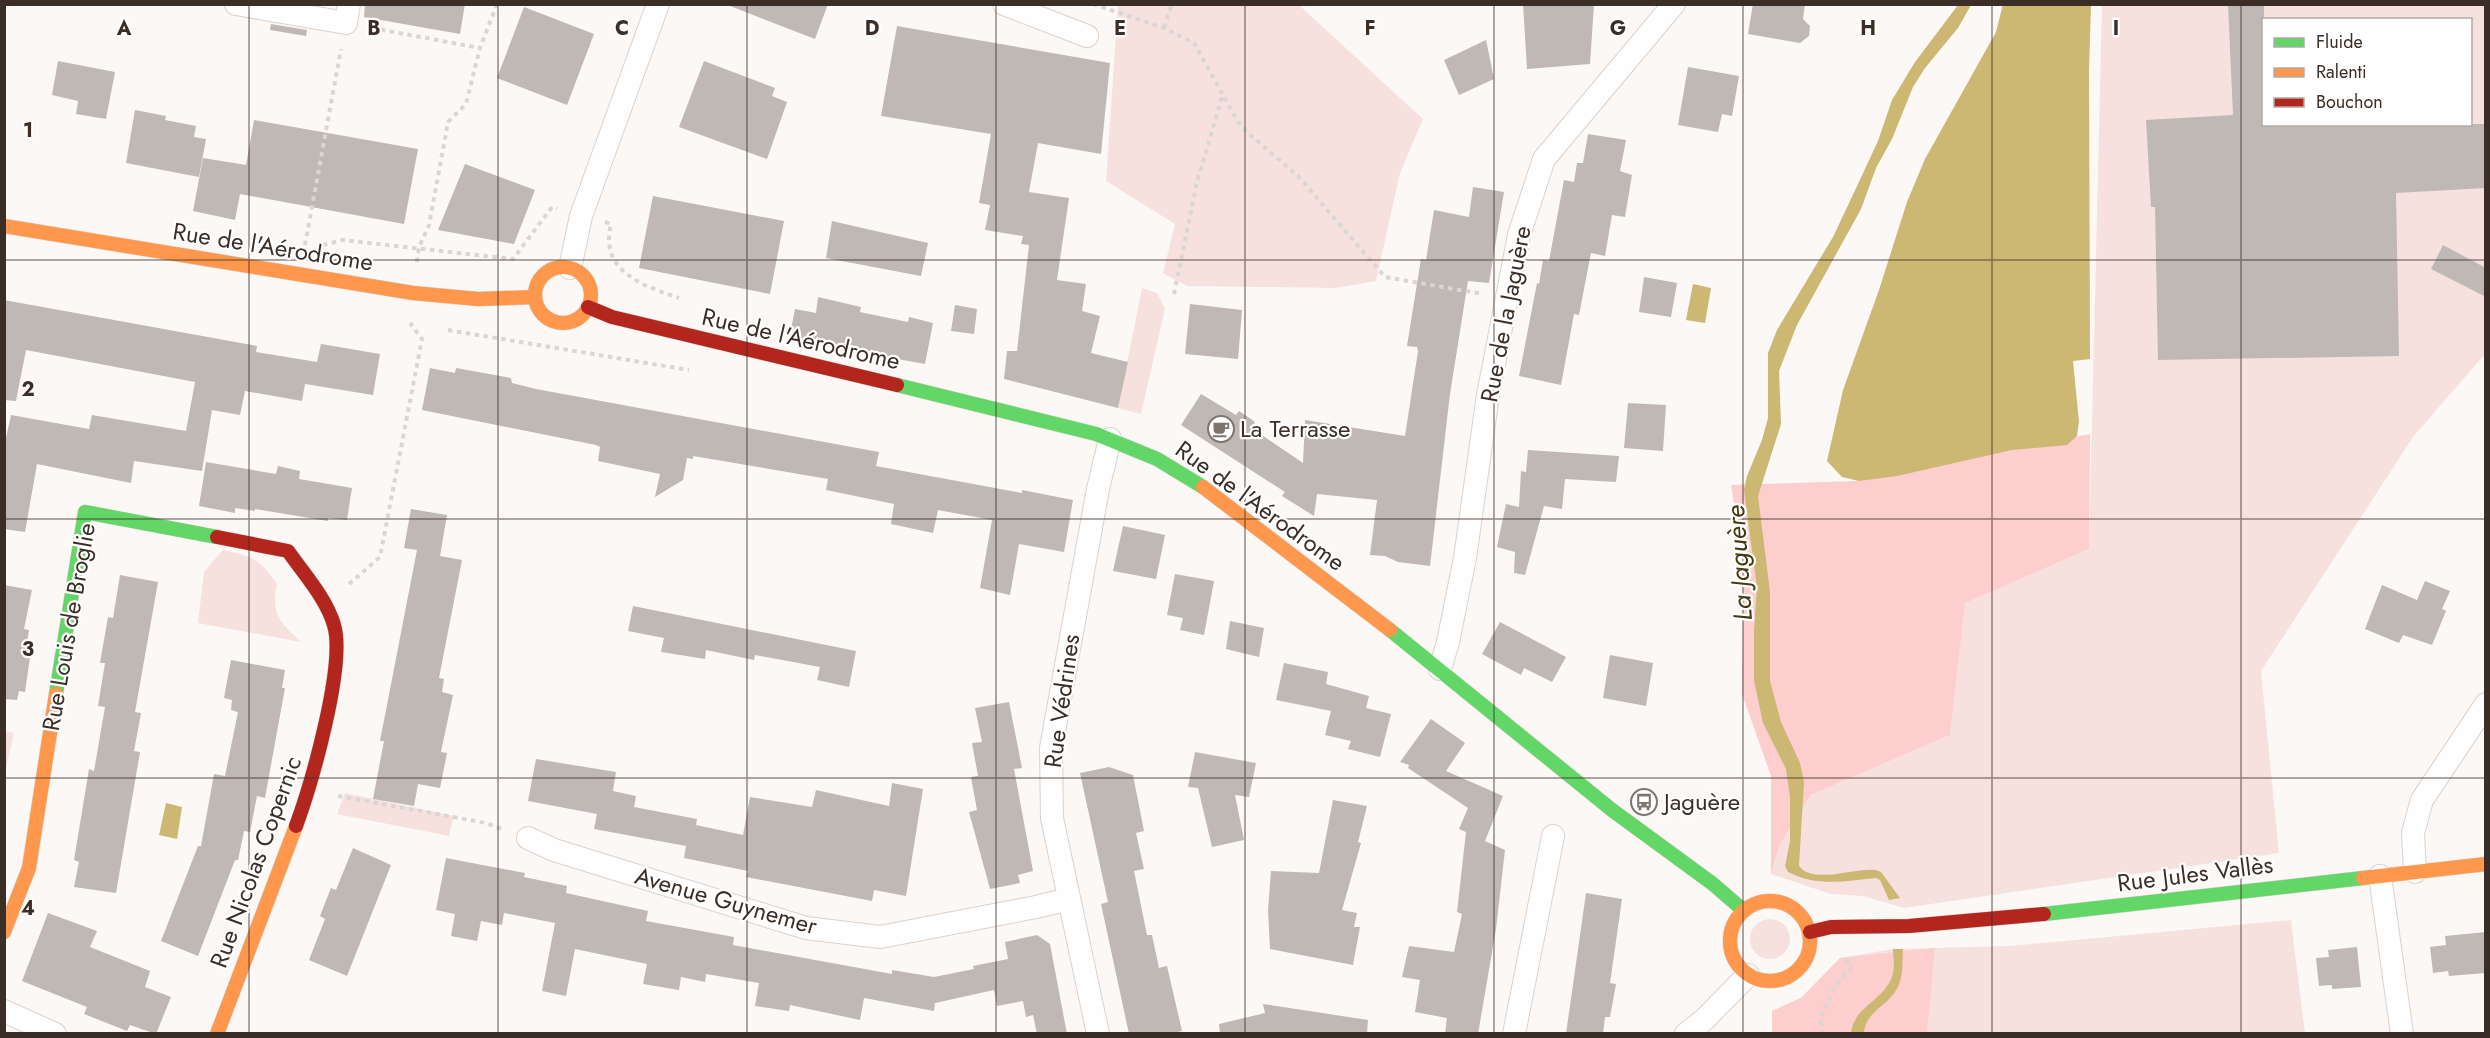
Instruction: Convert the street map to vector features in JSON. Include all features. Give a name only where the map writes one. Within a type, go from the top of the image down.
[{"type":"street","points":[[236,4],[347,14]]},
{"type":"street","points":[[570,268],[580,216],[658,4]]},
{"type":"street","points":[[1004,4],[1087,36]]},
{"type":"street","name":"Rue de la Jaguère","points":[[1440,669],[1448,642],[1465,558],[1488,395],[1519,236],[1544,159],[1674,4]]},
{"type":"street","name":"Rue de l'Aérodrome","points":[[4,226],[413,293],[478,299],[535,297]]},
{"type":"street","points":[[570,268],[584,276],[588,284],[590,291],[588,307],[573,321],[553,320],[544,315],[538,307],[535,297],[536,288],[545,273],[553,269],[570,268]]},
{"type":"street","name":"Rue de l'Aérodrome","points":[[588,307],[612,317],[1070,427],[1110,439],[1160,460],[1190,477],[1440,669],[1612,810],[1713,884],[1743,910]]},
{"type":"street","name":"Rue Védrines","points":[[1098,1034],[1052,818],[1051,748],[1098,489],[1110,439]]},
{"type":"street","name":"Rue Louis de Broglie","points":[[4,932],[29,868],[85,512],[288,551],[326,604]]},
{"type":"street","name":"Rue Nicolas Copernic","points":[[217,1034],[310,788],[328,707],[337,642],[334,625],[326,604]]},
{"type":"street","points":[[2415,872],[2413,833],[2422,800],[2486,704]]},
{"type":"street","points":[[1514,1034],[1553,836]]},
{"type":"street","name":"Avenue Guynemer","points":[[528,838],[554,850],[806,928],[880,937],[1036,908],[1069,898]]},
{"type":"street","name":"Rue Jules Vallès","points":[[1810,932],[1831,927],[1909,926],[2050,914],[2486,864]]},
{"type":"street","points":[[2380,876],[2402,1034]]},
{"type":"street","points":[[1765,900],[1789,904],[1806,921],[1810,932],[1811,946],[1807,959],[1793,974],[1774,981],[1761,980],[1748,975],[1732,956],[1730,944],[1735,920],[1743,910],[1765,900]]},
{"type":"street","points":[[1686,1034],[1748,975]]},
{"type":"street","points":[[7,1020],[56,1034]]},
{"type":"path","points":[[418,248],[429,225],[448,122],[466,104],[480,48],[497,4]]},
{"type":"path","points":[[1093,4],[1164,28],[1194,43],[1209,67],[1222,96],[1248,134],[1298,176],[1384,277],[1507,298]]},
{"type":"path","points":[[1164,28],[1172,4]]},
{"type":"path","points":[[480,48],[347,14],[304,250],[343,240],[513,259],[552,207]]},
{"type":"path","points":[[1174,294],[1197,182],[1222,96]]},
{"type":"path","points":[[326,604],[380,557],[422,339],[410,324],[411,315]]},
{"type":"path","points":[[399,321],[422,326]]},
{"type":"path","points":[[444,330],[696,371]]},
{"type":"path","points":[[310,788],[338,796],[486,823],[528,838]]},
{"type":"path","points":[[1823,1034],[1820,1018],[1835,986],[1851,968]]},
{"type":"shaded area","points":[[2003,4],[2091,5],[2089,71],[2090,359],[2073,361],[2079,422],[2077,436],[2067,445],[2012,450],[1897,476],[1859,481],[1842,477],[1827,461],[1843,390],[1879,290],[1907,202],[1925,159],[1996,32]]},
{"type":"shaded area","points":[[1118,5],[1299,5],[1423,119],[1400,173],[1376,281],[1335,288],[1187,286],[1163,273],[1175,224],[1106,181]]},
{"type":"shaded area","points":[[1958,5],[1971,5],[1958,28],[1925,68],[1913,87],[1892,139],[1876,168],[1861,209],[1797,325],[1779,371],[1781,424],[1758,496],[1770,592],[1770,681],[1781,722],[1800,763],[1804,782],[1799,866],[1806,872],[1824,875],[1876,870],[1881,872],[1900,898],[1889,900],[1880,880],[1876,878],[1842,881],[1810,880],[1788,872],[1785,866],[1790,841],[1790,797],[1786,769],[1763,723],[1754,680],[1757,588],[1744,490],[1768,418],[1768,353],[1777,330],[1833,237],[1878,141],[1892,100],[1915,62]]},
{"type":"shaded area","points":[[2102,5],[2485,5],[2485,354],[2413,437],[2261,671],[2279,853],[1904,908],[1863,896],[1831,894],[1771,874],[1779,846],[1811,795],[1950,735],[1964,603],[2089,549]]},
{"type":"shaded area","points":[[1693,284],[1711,288],[1705,323],[1686,320]]},
{"type":"shaded area","points":[[1142,288],[1157,293],[1165,309],[1141,414],[1118,408]]},
{"type":"shaded area","points":[[2090,434],[2089,549],[1965,603],[1950,735],[1811,795],[1779,846],[1771,874],[1771,776],[1742,694],[1744,563],[1731,485],[1859,481]]},
{"type":"shaded area","points":[[223,550],[249,557],[266,569],[277,584],[276,611],[283,623],[301,642],[198,623],[204,572]]},
{"type":"shaded area","points":[[4,731],[14,733],[5,773]]},
{"type":"shaded area","points":[[345,793],[454,816],[449,836],[337,814]]},
{"type":"shaded area","points":[[166,803],[182,807],[177,839],[159,835]]},
{"type":"shaded area","points":[[1770,919],[1784,925],[1790,939],[1784,953],[1770,959],[1756,953],[1750,939],[1756,925]]},
{"type":"shaded area","points":[[2291,920],[2305,1033],[1772,1034],[1772,1011],[1801,998],[1840,958],[1893,949],[2010,946]]},
{"type":"shaded area","points":[[1935,948],[1927,1033],[1772,1033],[1772,1011],[1801,998],[1840,958]]},
{"type":"shaded area","points":[[1893,949],[1903,949],[1902,971],[1898,987],[1868,1020],[1864,1033],[1851,1033],[1853,1023],[1858,1016],[1890,982],[1894,970]]},
{"type":"building","points":[[365,4],[465,4],[460,34],[364,17]]},
{"type":"building","points":[[731,4],[828,4],[815,39],[730,6]]},
{"type":"building","points":[[1523,4],[1594,4],[1590,64],[1527,69]]},
{"type":"building","points":[[1753,4],[1805,4],[1803,19],[1810,26],[1809,36],[1800,43],[1748,34]]},
{"type":"building","points":[[2228,4],[2264,4],[2262,126],[2472,126],[2472,124],[2486,124],[2486,188],[2396,193],[2399,356],[2158,360],[2155,207],[2151,207],[2146,120],[2233,115]]},
{"type":"building","points":[[524,7],[594,34],[567,105],[497,78]]},
{"type":"building","points":[[271,24],[307,30],[306,36],[270,30]]},
{"type":"building","points":[[897,26],[1110,63],[1101,154],[1038,143],[1029,192],[1069,198],[1057,280],[1086,284],[1082,311],[1100,316],[1091,353],[1128,362],[1118,408],[1004,379],[1007,351],[1017,351],[1029,245],[1021,244],[1023,236],[985,230],[990,205],[979,203],[991,134],[881,116]]},
{"type":"building","points":[[1486,40],[1494,79],[1459,95],[1444,60]]},
{"type":"building","points":[[58,61],[115,72],[106,119],[76,114],[78,101],[52,95]]},
{"type":"building","points":[[704,61],[775,88],[772,96],[787,102],[767,159],[679,127]]},
{"type":"building","points":[[1688,67],[1739,76],[1732,116],[1722,114],[1718,132],[1678,125]]},
{"type":"building","points":[[135,110],[166,116],[165,120],[196,126],[194,137],[206,139],[199,177],[126,163]]},
{"type":"building","points":[[254,120],[418,149],[404,224],[240,194],[235,220],[193,211],[203,158],[246,165]]},
{"type":"building","points":[[1588,134],[1626,140],[1620,171],[1632,175],[1625,217],[1612,215],[1605,256],[1591,253],[1579,315],[1574,314],[1561,385],[1519,376],[1543,260],[1549,261],[1564,180],[1574,182],[1577,163],[1583,163]]},
{"type":"building","points":[[465,164],[535,190],[514,244],[438,230]]},
{"type":"building","points":[[1473,187],[1504,192],[1489,283],[1468,281],[1450,394],[1430,566],[1398,562],[1385,556],[1370,555],[1377,500],[1317,494],[1314,516],[1282,496],[1285,492],[1181,425],[1201,394],[1236,415],[1239,411],[1254,421],[1256,431],[1303,463],[1305,420],[1405,436],[1418,351],[1417,347],[1407,346],[1421,259],[1426,260],[1434,210],[1469,217]]},
{"type":"building","points":[[653,196],[784,221],[770,294],[639,268]]},
{"type":"building","points":[[832,221],[928,243],[921,276],[826,258]]},
{"type":"building","points":[[2443,245],[2486,268],[2486,297],[2431,269]]},
{"type":"building","points":[[1644,277],[1677,283],[1671,317],[1639,312]]},
{"type":"building","points":[[818,297],[861,307],[860,312],[908,322],[909,317],[933,323],[925,364],[789,339],[795,309],[816,313]]},
{"type":"building","points":[[4,300],[257,346],[256,352],[317,362],[321,344],[380,354],[373,395],[305,384],[302,401],[245,391],[240,415],[212,410],[202,471],[134,461],[131,483],[37,464],[25,532],[4,529],[4,447],[11,415],[89,429],[92,415],[186,431],[195,382],[26,350],[16,401],[4,400]]},
{"type":"building","points":[[1190,304],[1242,310],[1238,359],[1185,354]]},
{"type":"building","points":[[955,305],[977,309],[974,334],[951,331]]},
{"type":"building","points":[[430,368],[455,373],[456,368],[511,378],[512,383],[536,389],[879,452],[876,466],[1073,500],[1064,552],[1019,544],[1010,595],[980,588],[992,520],[938,510],[933,533],[891,524],[894,504],[826,490],[828,479],[693,456],[693,459],[687,458],[683,480],[655,497],[660,474],[598,461],[600,447],[596,445],[422,410]]},
{"type":"building","points":[[1628,403],[1666,405],[1663,451],[1624,448]]},
{"type":"building","points":[[1528,450],[1619,456],[1616,482],[1565,479],[1562,509],[1544,506],[1525,575],[1514,573],[1515,552],[1497,547],[1506,504],[1519,507],[1521,471],[1526,472]]},
{"type":"building","points":[[206,462],[276,474],[278,466],[300,471],[299,479],[352,488],[347,520],[328,518],[328,521],[255,509],[255,511],[235,508],[235,513],[199,506]]},
{"type":"building","points":[[411,509],[447,515],[440,556],[462,560],[439,678],[444,679],[442,692],[453,695],[441,752],[447,753],[440,788],[418,784],[414,806],[373,799],[384,741],[380,741],[417,550],[404,548]]},
{"type":"building","points":[[1123,526],[1165,535],[1156,579],[1113,571]]},
{"type":"building","points":[[1175,574],[1214,581],[1204,635],[1180,630],[1183,618],[1167,615]]},
{"type":"building","points":[[120,575],[158,582],[135,712],[141,713],[134,751],[140,752],[116,893],[74,887],[79,862],[74,860],[89,769],[94,771],[105,707],[98,706],[105,663],[100,663],[108,617],[113,618]]},
{"type":"building","points":[[2425,581],[2450,591],[2442,609],[2446,611],[2432,645],[2403,635],[2399,643],[2365,629],[2382,585],[2417,600]]},
{"type":"building","points":[[4,585],[32,590],[24,629],[29,630],[26,649],[31,650],[25,692],[19,691],[17,700],[4,699]]},
{"type":"building","points":[[633,606],[856,651],[849,687],[817,680],[820,667],[755,655],[754,660],[706,650],[705,659],[661,652],[664,638],[628,631]]},
{"type":"building","points":[[1230,621],[1264,628],[1259,657],[1226,649]]},
{"type":"building","points":[[1500,622],[1566,657],[1552,682],[1524,668],[1521,675],[1482,654]]},
{"type":"building","points":[[1610,655],[1653,663],[1646,706],[1603,698]]},
{"type":"building","points":[[231,660],[285,670],[282,688],[285,688],[265,798],[257,796],[250,832],[244,831],[238,860],[235,860],[198,956],[161,941],[198,846],[201,846],[214,774],[225,776],[238,712],[231,710],[232,700],[224,698]]},
{"type":"building","points":[[1284,663],[1328,672],[1326,684],[1369,696],[1366,708],[1391,714],[1380,757],[1348,749],[1351,741],[1325,735],[1331,711],[1276,700]]},
{"type":"building","points":[[1009,702],[1022,768],[1014,769],[1033,871],[1018,875],[1020,883],[990,889],[969,812],[977,810],[971,777],[978,776],[972,743],[982,742],[975,708]]},
{"type":"building","points":[[1431,719],[1465,743],[1446,771],[1503,796],[1485,841],[1505,850],[1496,929],[1478,1034],[1445,1034],[1447,1018],[1415,1012],[1420,980],[1402,977],[1409,946],[1454,952],[1462,914],[1457,912],[1466,832],[1459,829],[1468,808],[1408,768],[1409,765],[1400,762]]},
{"type":"building","points":[[1195,752],[1256,763],[1249,797],[1235,795],[1244,840],[1212,847],[1198,788],[1188,787]]},
{"type":"building","points":[[536,759],[616,772],[613,791],[636,796],[634,807],[697,819],[696,825],[743,835],[750,797],[812,807],[816,790],[889,806],[892,783],[923,789],[906,896],[874,890],[872,901],[746,877],[748,871],[684,858],[686,846],[594,829],[597,814],[528,801]]},
{"type":"building","points":[[1109,767],[1133,775],[1144,831],[1136,833],[1144,869],[1134,871],[1147,935],[1152,935],[1159,968],[1167,966],[1182,1031],[1170,1034],[1129,1034],[1101,904],[1108,902],[1080,773]]},
{"type":"building","points":[[1333,800],[1367,806],[1358,842],[1361,843],[1342,910],[1357,913],[1354,927],[1360,927],[1353,965],[1270,949],[1268,910],[1271,871],[1319,873]]},
{"type":"building","points":[[353,848],[391,865],[347,976],[309,960],[325,919],[320,916],[331,888],[336,890]]},
{"type":"building","points":[[446,858],[525,873],[524,877],[567,886],[566,893],[648,911],[646,921],[734,937],[733,945],[892,974],[892,970],[934,977],[974,969],[973,966],[1008,959],[1005,942],[1037,935],[1050,944],[1067,1034],[1037,1034],[1033,1015],[1026,1017],[1023,1001],[997,1006],[994,990],[935,1003],[934,1011],[864,998],[860,1020],[790,1005],[789,1011],[755,1006],[759,983],[706,974],[705,982],[681,977],[679,990],[643,984],[647,964],[575,949],[566,996],[542,991],[555,923],[504,913],[502,925],[481,921],[477,941],[451,936],[455,914],[436,910]]},
{"type":"building","points":[[1586,893],[1622,899],[1610,983],[1616,984],[1610,1017],[1605,1017],[1603,1034],[1566,1034]]},
{"type":"building","points":[[48,913],[97,931],[90,947],[150,971],[145,987],[171,997],[156,1034],[130,1025],[127,1031],[84,1014],[87,1007],[22,981]]},
{"type":"building","points":[[2486,932],[2486,973],[2449,976],[2448,971],[2433,973],[2430,947],[2446,945],[2445,936]]},
{"type":"building","points":[[2357,947],[2361,987],[2332,989],[2332,985],[2319,986],[2316,958],[2329,957],[2328,950]]},
{"type":"building","points":[[1263,1004],[1368,1020],[1367,1034],[1220,1034],[1219,1024],[1265,1013]]},
{"type":"traffic: fast","points":[[897,385],[1096,434],[1157,459],[1203,487]]},
{"type":"traffic: fast","points":[[56,694],[85,512],[217,537]]},
{"type":"traffic: fast","points":[[1390,630],[1612,810],[1713,884],[1743,910]]},
{"type":"traffic: fast","points":[[2044,914],[2363,878]]},
{"type":"traffic: slow","points":[[4,226],[413,293],[478,299],[535,297]]},
{"type":"traffic: slow","points":[[563,267],[578,272],[586,280],[591,295],[586,310],[578,318],[563,323],[548,318],[540,310],[535,295],[540,280],[548,272],[563,267]]},
{"type":"traffic: slow","points":[[1203,487],[1390,630]]},
{"type":"traffic: slow","points":[[4,932],[29,868],[56,694]]},
{"type":"traffic: slow","points":[[217,1034],[296,826]]},
{"type":"traffic: slow","points":[[2363,878],[2486,864]]},
{"type":"traffic: slow","points":[[1762,901],[1778,901],[1799,912],[1810,933],[1810,941],[1810,949],[1799,970],[1778,981],[1762,981],[1748,975],[1736,963],[1730,949],[1730,933],[1736,919],[1748,907],[1762,901]]},
{"type":"traffic: jam","points":[[588,307],[612,317],[897,385]]},
{"type":"traffic: jam","points":[[217,537],[288,551],[320,596],[334,625],[335,668],[331,695],[318,755],[296,826]]},
{"type":"traffic: jam","points":[[1810,932],[1831,927],[1909,926],[2044,914]]},
{"type":"place","name":"La Terrasse","points":[[1221,429]]},
{"type":"place","name":"Jaguère","points":[[1644,802]]},
{"type":"water label","name":"La Jaguère","points":[[1739,563]]}]
